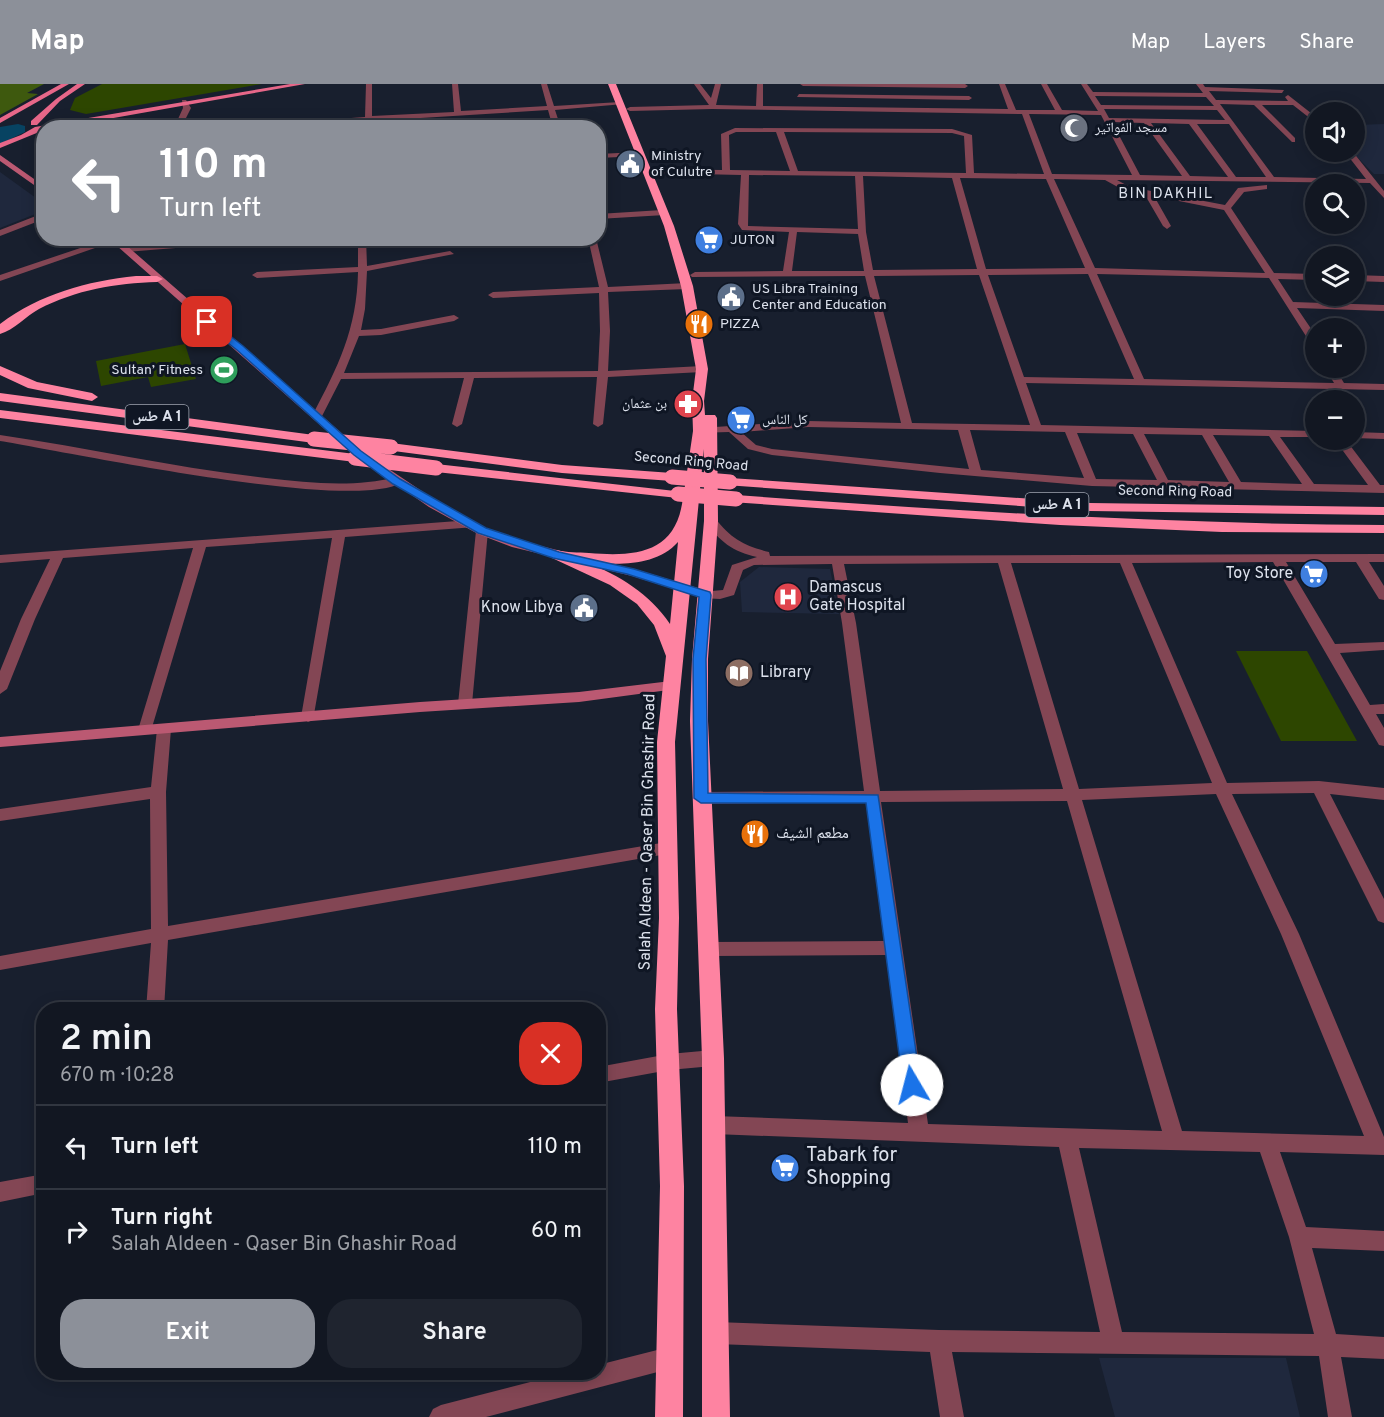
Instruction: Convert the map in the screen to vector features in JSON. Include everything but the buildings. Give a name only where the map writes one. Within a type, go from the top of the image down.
[{"type":"highway","name":"Salah Aldeen - Qaser Bin Ghashir Road","points":[[612,84],[625,106],[680,227],[691,280],[707,338],[705,431],[711,521],[700,659],[701,798],[713,1058],[716,1417]]},
{"type":"highway","name":"Salah Aldeen - Qaser Bin Ghashir Road","points":[[619,84],[639,154],[691,280],[702,369],[698,401],[705,431],[688,517],[666,742],[669,918],[666,1009],[672,1186],[669,1417]]},
{"type":"highway","points":[[0,330],[24,312],[42,303],[111,282],[152,275]]},
{"type":"highway","points":[[0,370],[28,383],[122,403],[210,426]]},
{"type":"highway","name":"Second Ring Road","points":[[0,397],[117,411],[210,426],[551,468],[1090,507],[1384,511]]},
{"type":"highway","name":"Second Ring Road","points":[[0,414],[505,477],[736,499],[1060,521],[1384,529]]},
{"type":"highway","points":[[557,555],[632,558],[651,554],[662,549],[673,539],[688,517]]},
{"type":"highway","points":[[557,555],[616,583],[647,604],[662,624],[673,655]]},
{"type":"main road","points":[[0,122],[66,84]]},
{"type":"main road","points":[[37,120],[57,100],[82,84]]},
{"type":"main road","points":[[62,120],[186,103],[283,84]]},
{"type":"main road","points":[[71,120],[302,84]]},
{"type":"main road","points":[[45,112],[61,118],[80,119]]},
{"type":"main road","points":[[36,121],[24,137],[2,146],[3,159],[36,184]]},
{"type":"main road","points":[[0,122],[16,122]]},
{"type":"main road","points":[[122,246],[152,275],[358,453],[397,481],[476,528],[557,555],[630,571],[705,595]]},
{"type":"main road","points":[[0,742],[465,704],[579,697],[671,686]]},
{"type":"street","points":[[368,120],[369,84]]},
{"type":"street","points":[[455,84],[458,114]]},
{"type":"street","points":[[544,84],[555,120]]},
{"type":"street","points":[[759,108],[760,84]]},
{"type":"street","points":[[801,109],[799,96],[801,84],[964,85],[972,111]]},
{"type":"street","points":[[1002,84],[1013,112]]},
{"type":"street","points":[[1044,84],[1060,113]]},
{"type":"street","points":[[1084,84],[1103,113],[1137,177]]},
{"type":"street","points":[[1275,84],[1305,111]]},
{"type":"street","points":[[698,85],[712,105]]},
{"type":"street","points":[[698,85],[718,85],[712,105]]},
{"type":"street","points":[[1202,86],[1282,91]]},
{"type":"street","points":[[1202,86],[1232,122],[1269,180]]},
{"type":"street","points":[[1091,94],[1215,102],[1296,103]]},
{"type":"street","points":[[799,96],[969,98]]},
{"type":"street","points":[[398,120],[551,108],[625,106],[712,105],[801,109],[1103,113],[1215,102]]},
{"type":"street","points":[[180,120],[186,103]]},
{"type":"street","points":[[1256,103],[1292,140]]},
{"type":"street","points":[[1146,108],[1155,121]]},
{"type":"street","points":[[1025,112],[1048,176],[1093,271],[1140,381]]},
{"type":"street","points":[[1103,113],[1146,121],[1232,122]]},
{"type":"street","points":[[1146,121],[1187,178]]},
{"type":"street","points":[[1191,121],[1234,179]]},
{"type":"street","points":[[779,130],[794,171]]},
{"type":"street","points":[[726,171],[725,134],[728,131],[952,131],[968,135],[970,174]]},
{"type":"street","points":[[606,156],[639,154]]},
{"type":"street","points":[[1357,162],[1384,196]]},
{"type":"street","points":[[654,171],[794,171],[1372,181]]},
{"type":"street","points":[[745,171],[743,226],[753,230],[862,232]]},
{"type":"street","points":[[859,173],[862,232],[868,273],[907,425]]},
{"type":"street","points":[[955,174],[982,271],[1037,429]]},
{"type":"street","points":[[1106,177],[1122,187],[1227,208],[1305,326]]},
{"type":"street","points":[[1227,208],[1241,190],[1266,186],[1269,180]]},
{"type":"street","points":[[1148,193],[1167,226]]},
{"type":"street","points":[[606,217],[662,213]]},
{"type":"street","points":[[0,233],[36,219]]},
{"type":"street","points":[[788,273],[793,231]]},
{"type":"street","points":[[0,278],[93,246]]},
{"type":"street","points":[[126,249],[181,246]]},
{"type":"street","points":[[317,416],[355,333],[363,268],[362,246]]},
{"type":"street","points":[[594,246],[602,272],[605,327],[598,424]]},
{"type":"street","points":[[257,275],[363,268],[450,254]]},
{"type":"street","points":[[493,295],[603,290],[691,280],[788,273],[1093,271],[1305,276]]},
{"type":"street","points":[[1365,278],[1384,279]]},
{"type":"street","points":[[1292,305],[1382,310]]},
{"type":"street","points":[[355,333],[381,332],[454,318]]},
{"type":"street","points":[[337,376],[603,374],[702,369]]},
{"type":"street","points":[[457,424],[470,375]]},
{"type":"street","points":[[1336,378],[1341,386]]},
{"type":"street","points":[[1021,380],[1384,387]]},
{"type":"street","points":[[705,431],[787,424],[1305,434]]},
{"type":"street","points":[[963,426],[976,473]]},
{"type":"street","points":[[732,429],[752,447],[772,452],[976,473],[1165,485],[1381,489]]},
{"type":"street","points":[[1070,430],[1092,482]]},
{"type":"street","points":[[1137,430],[1165,485]]},
{"type":"street","points":[[1206,432],[1237,486]]},
{"type":"street","points":[[1273,434],[1311,488]]},
{"type":"street","points":[[1365,435],[1384,436]]},
{"type":"street","points":[[0,438],[271,482],[355,490],[377,488],[397,481]]},
{"type":"street","points":[[1349,450],[1381,489]]},
{"type":"street","points":[[711,521],[723,538],[737,549],[760,555],[798,559]]},
{"type":"street","points":[[0,559],[201,544],[476,528],[465,704]]},
{"type":"street","points":[[308,717],[339,536]]},
{"type":"street","points":[[145,730],[201,544]]},
{"type":"street","points":[[0,689],[28,619],[59,554]]},
{"type":"street","points":[[714,1125],[1067,1139],[1381,1146],[1290,934],[1221,787],[1124,558]]},
{"type":"street","points":[[1360,558],[1384,596]]},
{"type":"street","points":[[705,595],[720,595],[729,592],[737,568],[766,560],[1384,558]]},
{"type":"street","points":[[837,559],[849,623],[918,1132]]},
{"type":"street","points":[[1003,559],[1175,1140]]},
{"type":"street","points":[[1278,560],[1384,741]]},
{"type":"street","points":[[1329,649],[1384,646]]},
{"type":"street","points":[[1365,710],[1384,709]]},
{"type":"street","points":[[156,1002],[160,934],[158,792],[164,729]]},
{"type":"street","points":[[701,798],[1073,795],[1221,787],[1319,787],[1384,794]]},
{"type":"street","points":[[1319,787],[1384,916]]},
{"type":"street","points":[[0,815],[158,792]]},
{"type":"street","points":[[0,963],[668,848]]},
{"type":"street","points":[[708,949],[893,948]]},
{"type":"street","points":[[606,1074],[669,1062],[713,1058]]},
{"type":"street","points":[[1067,1139],[1114,1343]]},
{"type":"street","points":[[1268,1143],[1299,1237],[1328,1345],[1340,1417]]},
{"type":"street","points":[[0,1192],[36,1185]]},
{"type":"street","points":[[1299,1237],[1384,1241]]},
{"type":"street","points":[[716,1333],[939,1341],[1328,1345],[1384,1348]]},
{"type":"street","points":[[939,1341],[952,1417]]},
{"type":"street","points":[[606,1374],[669,1358]]},
{"type":"street","points":[[441,1417],[584,1380]]},
{"type":"shaded area","points":[[18,124],[25,126],[25,132],[0,144],[0,127]]},
{"type":"shaded area","points":[[1384,124],[1384,174],[1374,174],[1362,162],[1365,162],[1365,125]]},
{"type":"shaded area","points":[[0,172],[36,198],[36,214],[0,228]]},
{"type":"shaded area","name":"Damascus Gate Hospital","points":[[759,567],[830,569],[839,614],[742,612],[740,582]]},
{"type":"shaded area","points":[[1099,1358],[1286,1358],[1300,1417],[1115,1417]]},
{"type":"green space","points":[[0,84],[44,84],[27,93],[38,94],[0,115]]},
{"type":"green space","points":[[102,84],[262,84],[86,114],[70,110],[75,98]]},
{"type":"green space","points":[[185,344],[196,379],[151,387],[148,377],[101,386],[96,361]]},
{"type":"green space","points":[[1236,651],[1307,651],[1357,741],[1281,741]]},
{"type":"place","name":"مسجد الفواتير","points":[[1074,128]]},
{"type":"place","name":"Ministry of Culutre","points":[[630,164]]},
{"type":"place","name":"JUTON","points":[[709,240]]},
{"type":"place","name":"US Libra Training Center and Education","points":[[731,297]]},
{"type":"place","name":"PIZZA","points":[[699,324]]},
{"type":"place","name":"Sultan’ Fitness","points":[[224,370]]},
{"type":"place","name":"بن عثمان","points":[[688,404]]},
{"type":"place","name":"كل الناس","points":[[741,420]]},
{"type":"place","name":"Toy Store","points":[[1314,574]]},
{"type":"place","name":"Damascus Gate Hospital","points":[[788,597]]},
{"type":"place","name":"Know Libya","points":[[584,608]]},
{"type":"place","name":"Library","points":[[739,673]]},
{"type":"place","name":"مطعم الشيف","points":[[755,834]]},
{"type":"place","name":"Tabark for Shopping","points":[[785,1168]]},
{"type":"district","name":"BIN DAKHIL","points":[[1166,194]]},
{"type":"route","points":[[207,322],[240,348],[358,453],[397,481],[482,531],[557,555],[630,571],[705,595],[700,659],[701,798],[873,798],[912,1085]]}]
